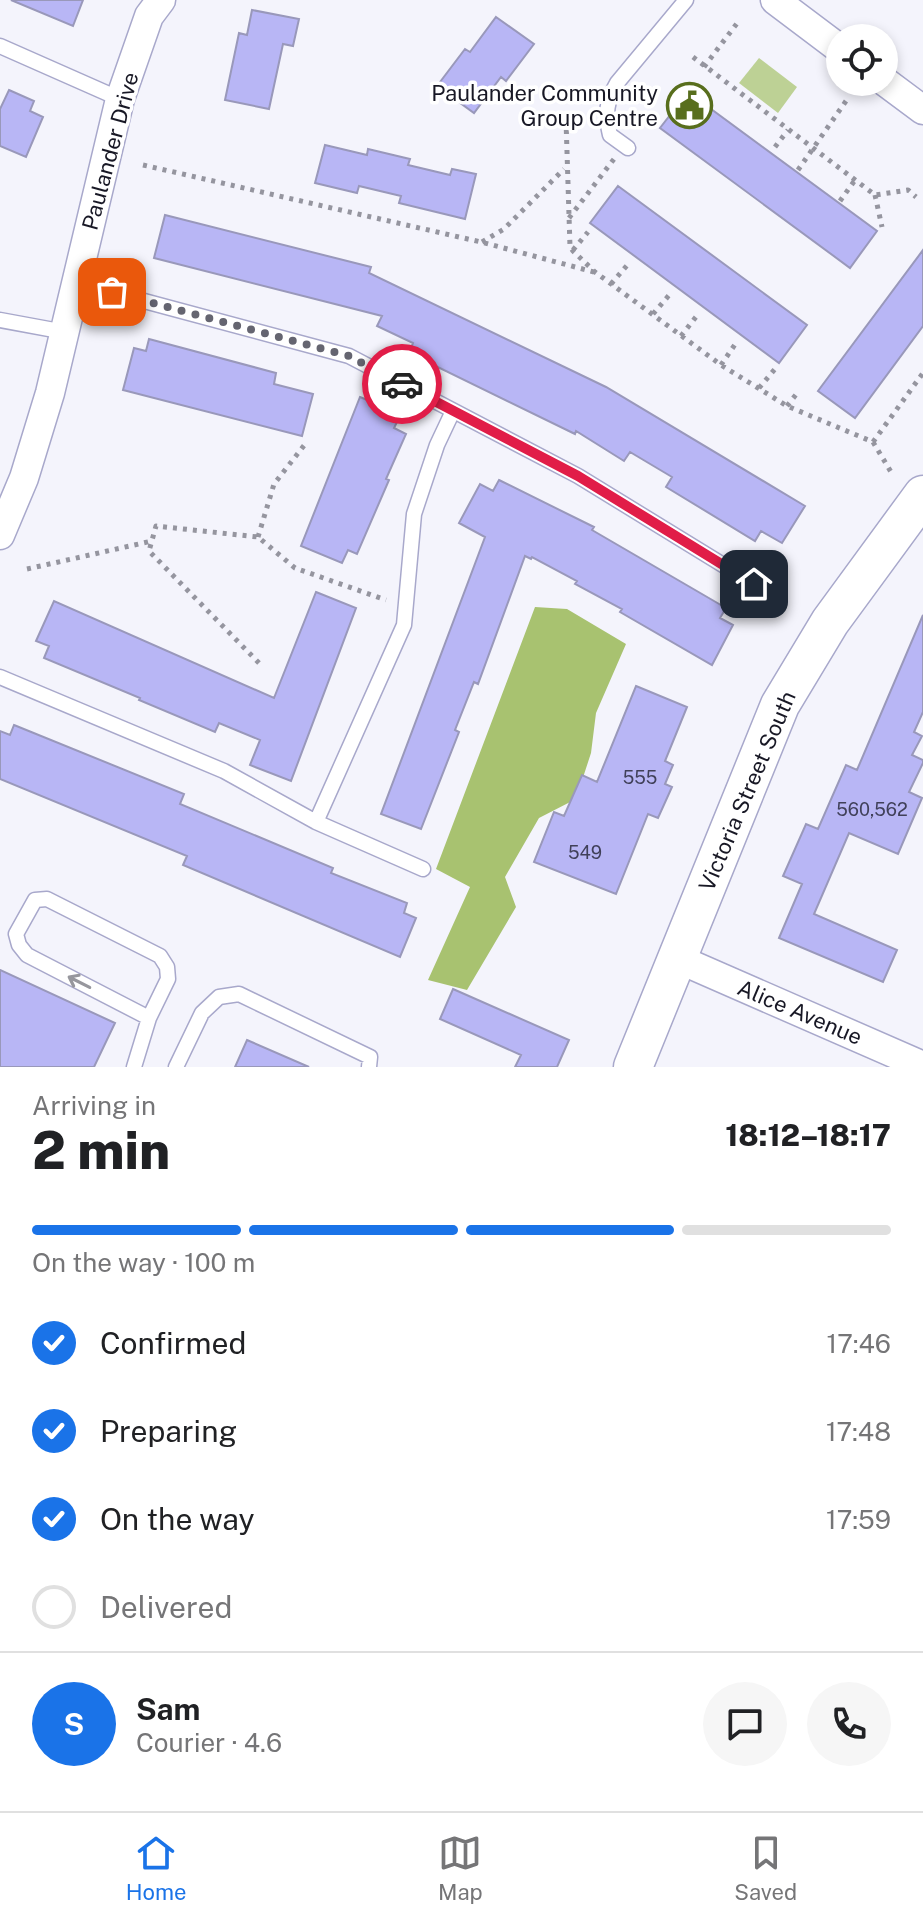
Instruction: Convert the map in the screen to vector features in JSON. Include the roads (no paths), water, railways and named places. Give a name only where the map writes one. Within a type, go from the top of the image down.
[{"type":"main road","name":"Victoria Street South","points":[[633,1067],[780,705],[830,622],[923,495]]},
{"type":"street","name":"Paulander Drive","points":[[0,535],[24,478],[65,332],[120,99],[149,16],[161,0]]},
{"type":"street","points":[[775,0],[826,38]]},
{"type":"street","points":[[898,91],[923,110]]},
{"type":"street","name":"Alice Avenue","points":[[676,958],[923,1066]]},
{"type":"lane","points":[[628,148],[610,135],[605,114],[608,98],[686,0]]},
{"type":"lane","points":[[0,46],[120,99]]},
{"type":"lane","points":[[77,283],[349,356],[578,476],[754,584]]},
{"type":"lane","points":[[0,320],[65,332]]},
{"type":"lane","points":[[316,822],[404,625],[414,514],[437,445],[453,411]]},
{"type":"lane","points":[[0,677],[224,771],[316,822],[423,869]]},
{"type":"lane","points":[[134,1067],[149,1018],[168,979],[167,967],[160,956],[47,899],[35,900],[16,934],[19,945],[27,955],[149,1018]]},
{"type":"lane","points":[[176,1067],[202,1013],[219,997],[239,994],[370,1057],[369,1067]]},
{"type":"place","name":"Paulander Community Group Centre","points":[[689,106]]}]
